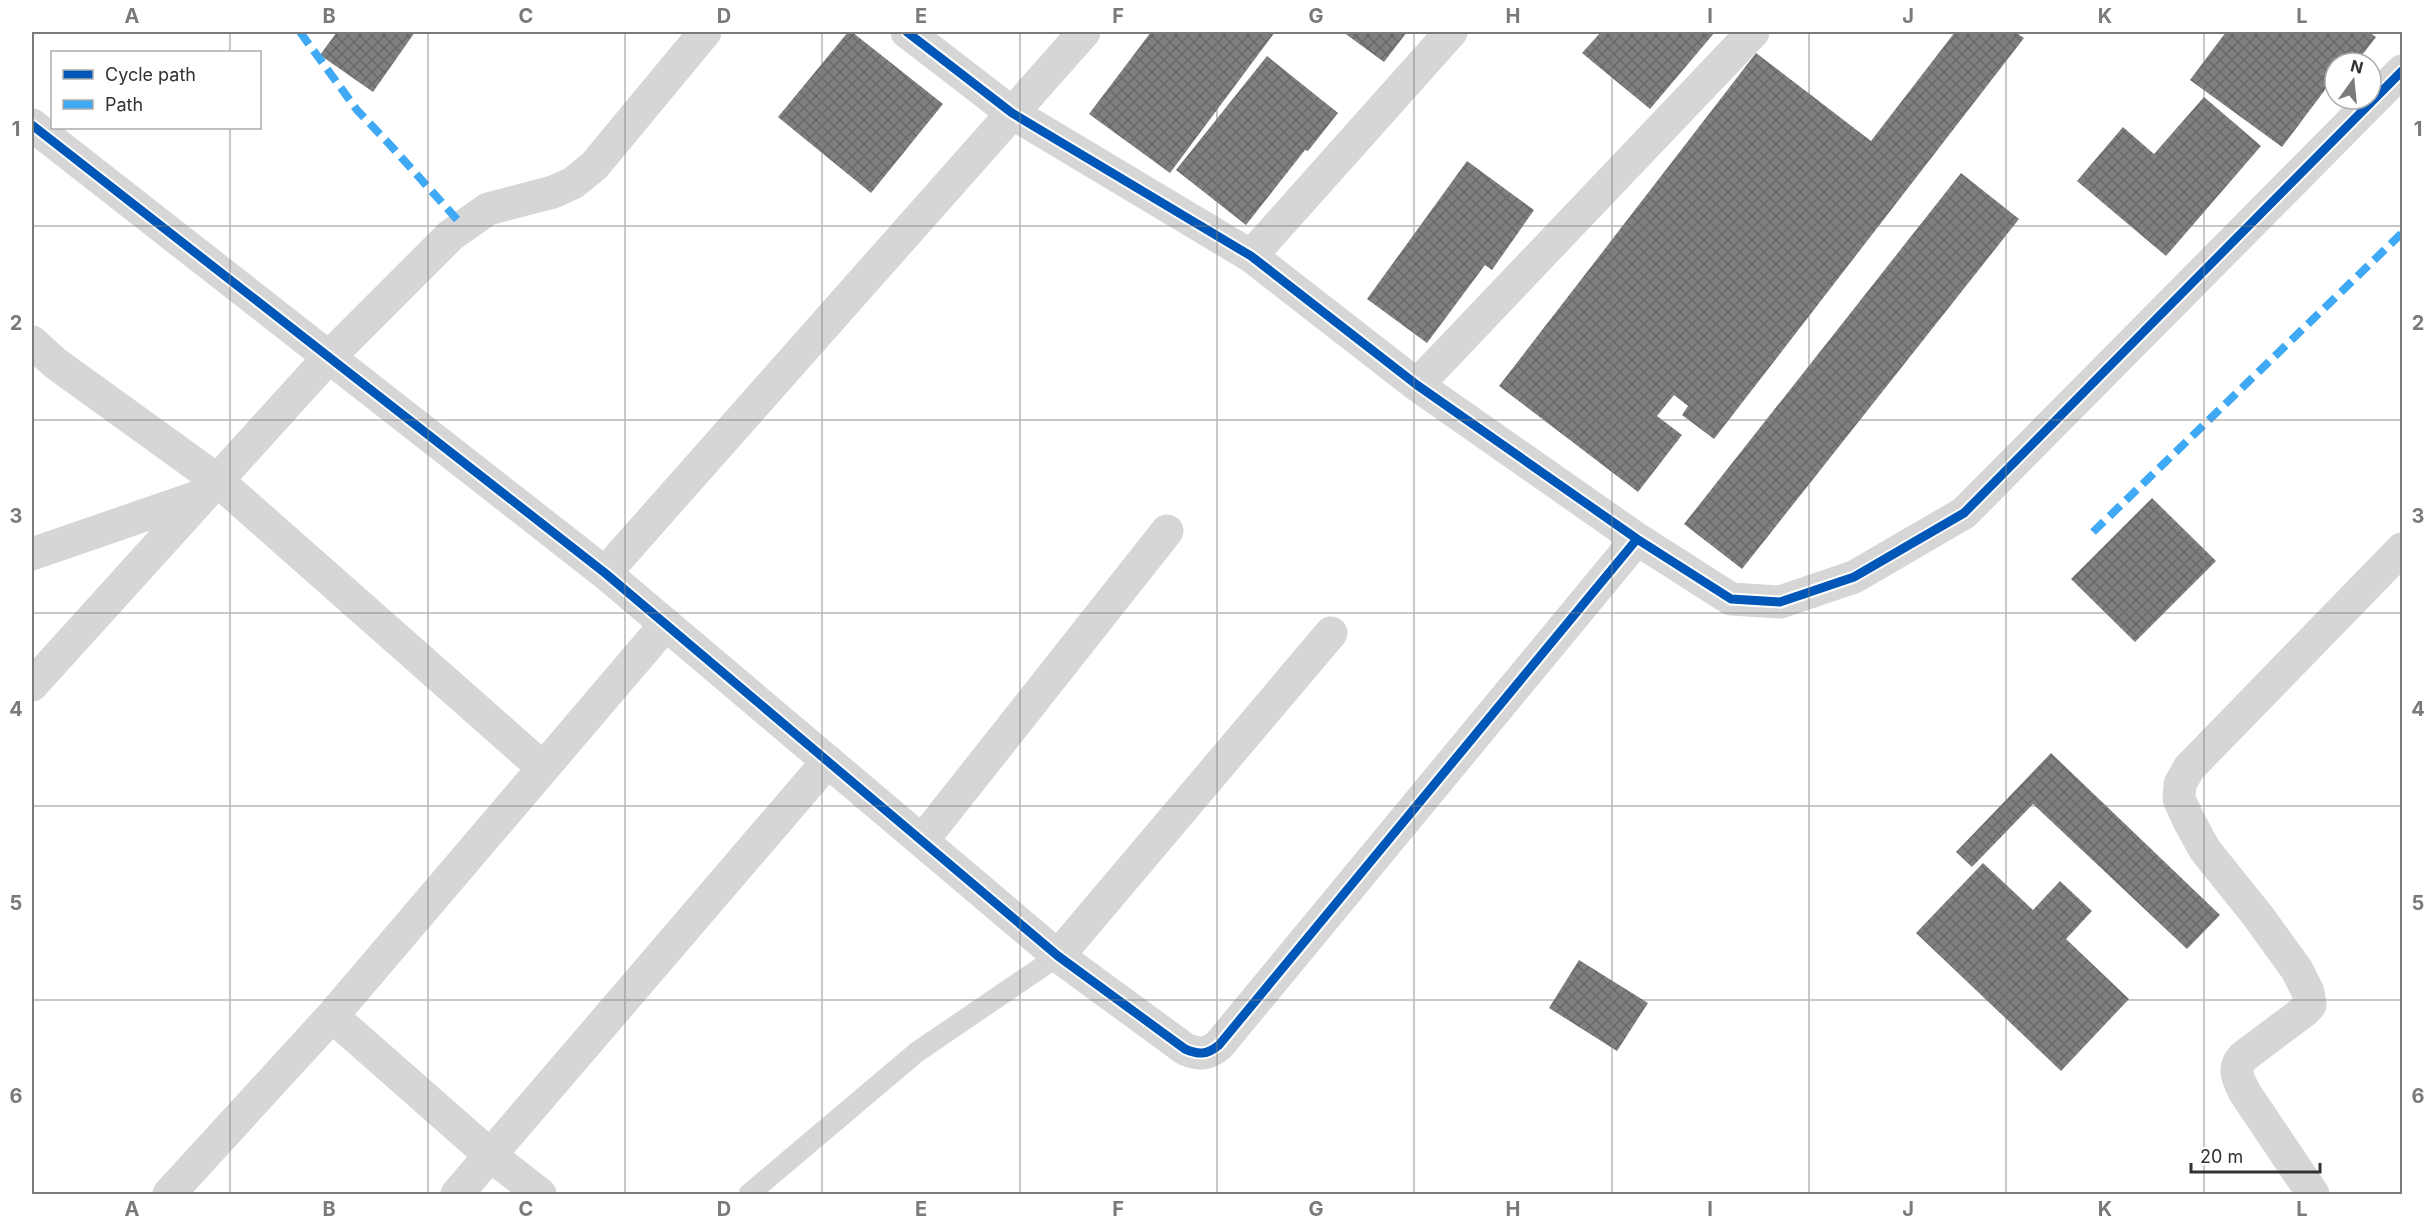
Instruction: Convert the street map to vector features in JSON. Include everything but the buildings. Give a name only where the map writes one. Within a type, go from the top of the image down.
[{"type":"street","points":[[32,685],[330,356],[462,225],[488,208],[553,192],[573,183],[594,166],[705,32]]},
{"type":"street","points":[[907,32],[1012,113],[1251,256],[1417,385],[1637,539],[1731,599],[1780,602],[1854,577],[1964,513],[2403,71]]},
{"type":"street","points":[[605,573],[1084,32]]},
{"type":"street","points":[[1251,256],[1451,32]]},
{"type":"street","points":[[1417,385],[1753,32]]},
{"type":"street","points":[[32,125],[605,573],[1058,956],[1185,1049],[1195,1053],[1211,1052],[1219,1045],[1637,539]]},
{"type":"street","points":[[39,360],[211,487],[543,768]]},
{"type":"street","points":[[32,554],[211,487]]},
{"type":"street","points":[[922,840],[1167,531]]},
{"type":"street","points":[[2313,1194],[2245,1093],[2236,1070],[2243,1057],[2310,1005],[2308,992],[2297,970],[2258,916],[2205,850],[2179,799],[2180,784],[2189,768],[2403,549]]},
{"type":"street","points":[[169,1194],[332,1017],[666,624]]},
{"type":"street","points":[[1058,956],[1331,633]]},
{"type":"street","points":[[457,1194],[828,761]]},
{"type":"street","points":[[332,1017],[491,1156],[540,1194]]},
{"type":"lane","points":[[749,1194],[917,1052],[1058,956]]},
{"type":"marked path","points":[[300,32],[357,110],[462,225]]},
{"type":"marked path","points":[[2093,532],[2402,233]]},
{"type":"cycle path","points":[[907,32],[1012,113],[1251,256],[1417,385],[1637,539],[1731,599],[1780,602],[1854,577],[1964,513],[2402,71]]},
{"type":"cycle path","points":[[32,125],[605,573],[1058,956],[1185,1049],[1195,1052],[1211,1051],[1219,1045],[1637,539]]}]
